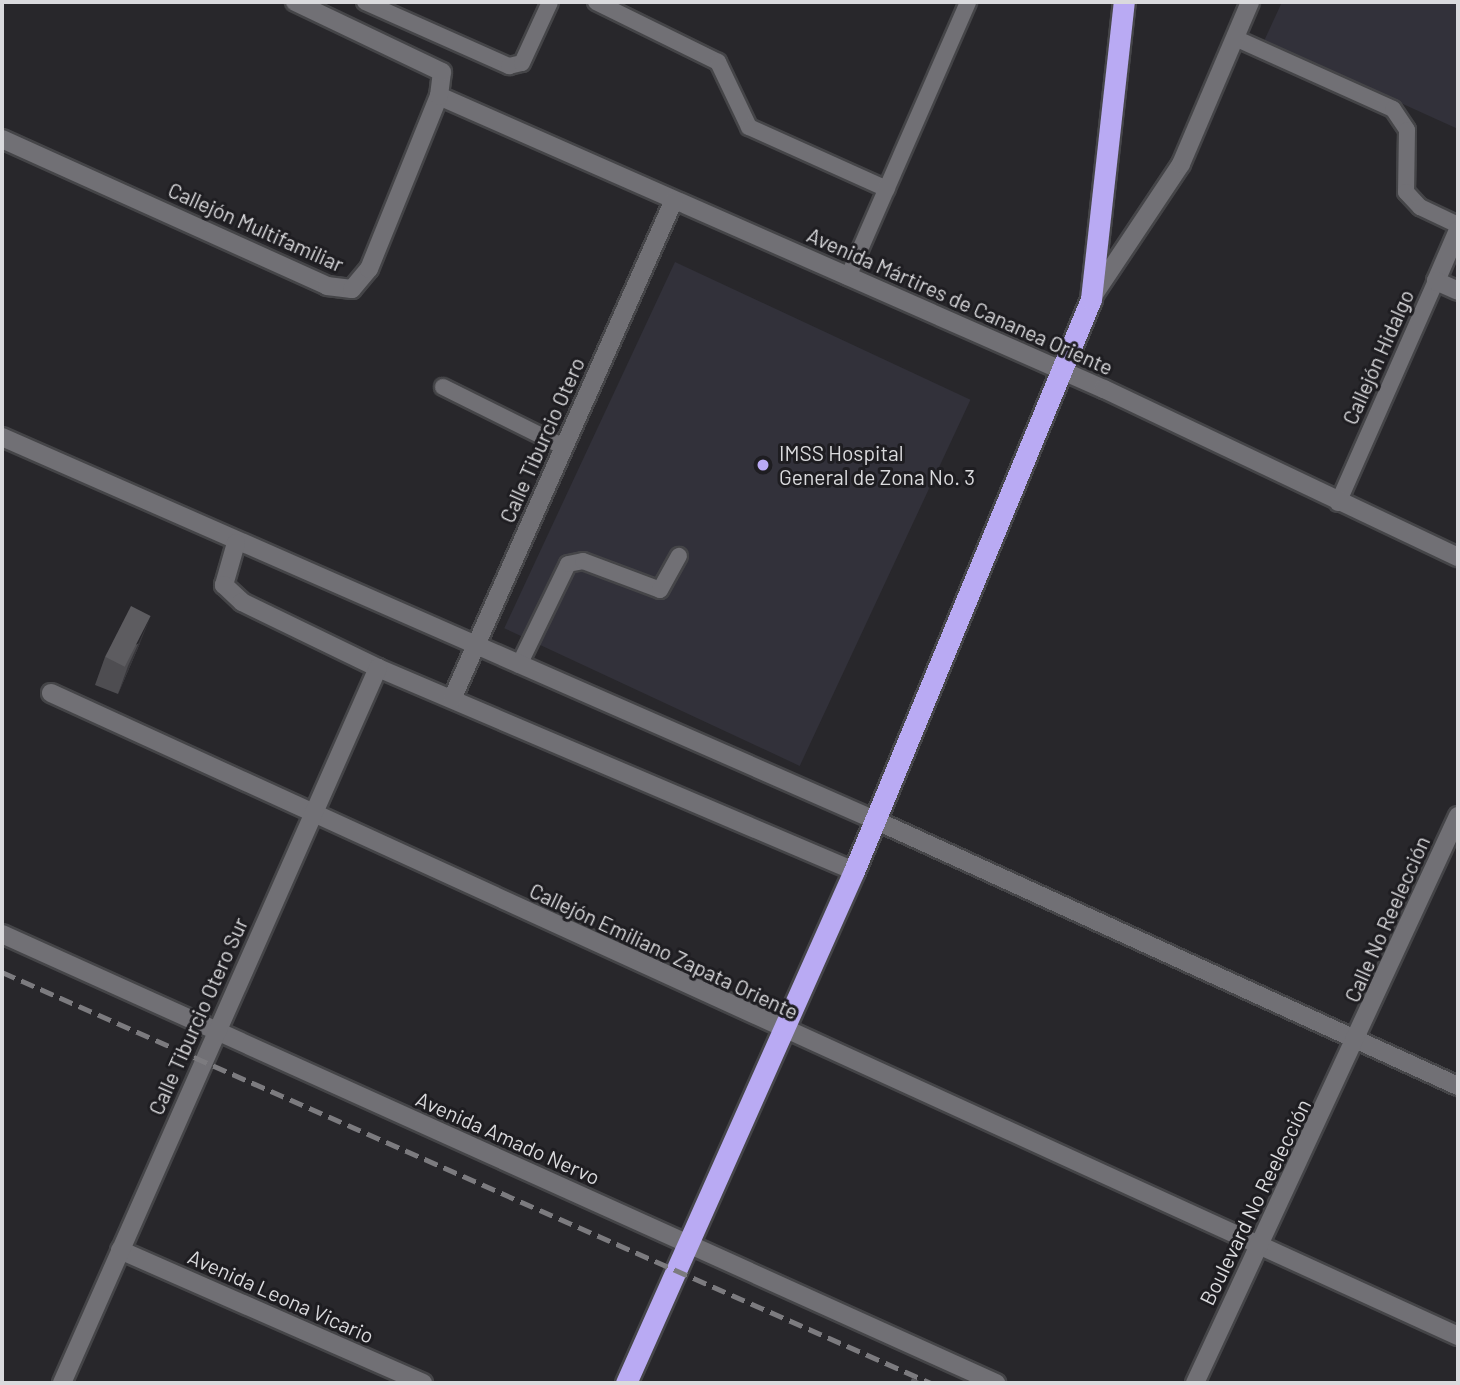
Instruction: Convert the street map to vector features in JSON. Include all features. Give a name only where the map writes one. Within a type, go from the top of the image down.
[{"type":"highway","points":[[626,1383],[854,871],[1064,372],[1091,299],[1124,2]]},
{"type":"street","name":"Callejón Multifamiliar","points":[[2,139],[327,286],[352,289],[369,269],[439,96],[442,72],[295,2]]},
{"type":"street","points":[[1091,299],[1181,164],[1250,2]]},
{"type":"street","name":"Avenida Mártires de Cananea Oriente","points":[[439,96],[1064,372],[1338,503],[1458,557]]},
{"type":"street","name":"Calle Tiburcio Otero","points":[[452,699],[674,200]]},
{"type":"street","name":"Callejón Hidalgo","points":[[1436,281],[1458,228]]},
{"type":"street","points":[[1436,281],[1458,291]]},
{"type":"street","points":[[2,437],[236,542],[875,820],[1458,1086]]},
{"type":"street","points":[[236,542],[224,572],[230,595],[378,668],[854,871]]},
{"type":"street","name":"Calle Tiburcio Otero Sur","points":[[62,1383],[378,668]]},
{"type":"street","name":"Callejón Emiliano Zapata Oriente","points":[[51,693],[783,1031],[1258,1248],[1458,1336]]},
{"type":"street","name":"Calle No Reelección","points":[[1358,1041],[1458,816]]},
{"type":"street","name":"Avenida Amado Nervo","points":[[2,934],[996,1383]]},
{"type":"street","name":"Boulevard No Reelección","points":[[1195,1383],[1358,1041]]},
{"type":"street","name":"Avenida Leona Vicario","points":[[120,1250],[423,1383]]},
{"type":"lane","points":[[365,2],[509,66],[522,63],[550,2]]},
{"type":"lane","points":[[596,2],[718,62],[749,127],[887,189]]},
{"type":"lane","points":[[848,276],[968,2]]},
{"type":"lane","points":[[1235,38],[1393,109],[1407,130],[1406,192],[1420,207],[1458,228]]},
{"type":"lane","name":"Callejón Hidalgo","points":[[1338,503],[1436,281]]},
{"type":"lane","points":[[443,387],[564,447]]},
{"type":"lane","points":[[519,665],[568,564],[583,561],[654,591],[664,586],[679,556]]},
{"type":"shaded area","points":[[1282,2],[1458,2],[1458,129],[1264,41]]},
{"type":"shaded area","name":"IMSS Hospital General de Zona No. 3","points":[[675,262],[970,400],[800,766],[504,628]]},
{"type":"building","points":[[131,606],[151,616],[125,667],[105,657]]},
{"type":"building","points":[[912,1378],[924,1383],[910,1383]]},
{"type":"railway","points":[[2,972],[931,1383]]},
{"type":"place","name":"IMSS Hospital General de Zona No. 3","points":[[763,465]]}]
